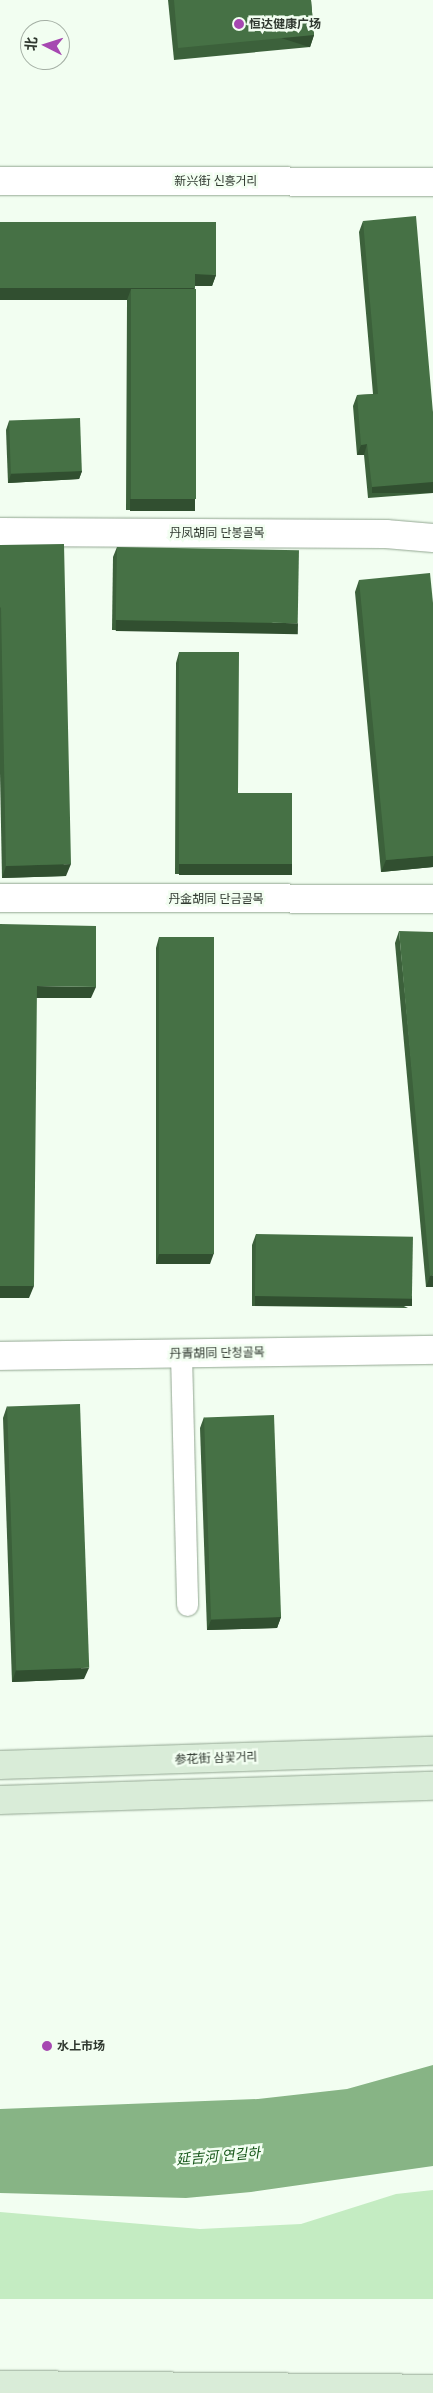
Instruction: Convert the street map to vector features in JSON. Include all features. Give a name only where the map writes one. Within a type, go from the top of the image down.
[{"type":"main road","name":"参花街 삼꽃거리","points":[[0,1765],[433,1751]]},
{"type":"main road","points":[[0,1800],[433,1786]]},
{"type":"main road","points":[[0,2385],[433,2389]]},
{"type":"street","name":"新兴街 신흥거리","points":[[0,181],[433,182]]},
{"type":"street","name":"丹凤胡同 단봉골목","points":[[0,532],[386,534],[433,538]]},
{"type":"street","name":"丹金胡同 단금골목","points":[[0,898],[433,900]]},
{"type":"street","name":"丹青胡同 단청골목","points":[[0,1356],[433,1350]]},
{"type":"lane","points":[[181,1354],[187,1605]]},
{"type":"shaded area","points":[[433,2190],[433,2299],[0,2299],[0,2212],[200,2229],[301,2224],[396,2194]]},
{"type":"water","name":"延吉河 연길하","points":[[433,2065],[433,2166],[251,2192],[186,2198],[0,2193],[0,2109],[258,2099],[347,2089]]},
{"type":"building","name":"恒达健康广场","points":[[174,0],[311,0],[314,35],[178,48]]},
{"type":"building","points":[[416,216],[433,413],[433,482],[372,487],[367,444],[361,445],[357,395],[378,394],[363,221]]},
{"type":"building","points":[[0,222],[216,222],[216,275],[195,274],[195,288],[0,288]]},
{"type":"building","points":[[131,289],[196,289],[196,499],[131,499]]},
{"type":"building","points":[[80,418],[82,471],[11,473],[9,420]]},
{"type":"building","points":[[64,544],[71,864],[6,866],[0,545]]},
{"type":"building","points":[[117,547],[299,550],[298,623],[116,620]]},
{"type":"building","points":[[430,573],[433,603],[433,856],[386,860],[359,580]]},
{"type":"building","points":[[179,652],[239,652],[238,793],[292,793],[292,864],[179,864]]},
{"type":"building","points":[[0,924],[96,926],[96,987],[37,986],[34,1286],[0,1286]]},
{"type":"building","points":[[399,931],[433,932],[433,1275],[430,1276]]},
{"type":"building","points":[[159,937],[214,937],[214,1254],[159,1254]]},
{"type":"building","points":[[256,1234],[413,1237],[412,1299],[255,1296]]},
{"type":"building","points":[[80,1404],[89,1668],[16,1670],[7,1407]]},
{"type":"building","points":[[274,1415],[281,1617],[211,1619],[204,1417]]},
{"type":"place","name":"恒达健康广场","points":[[239,24]]},
{"type":"place","name":"水上市场","points":[[47,2046]]}]
